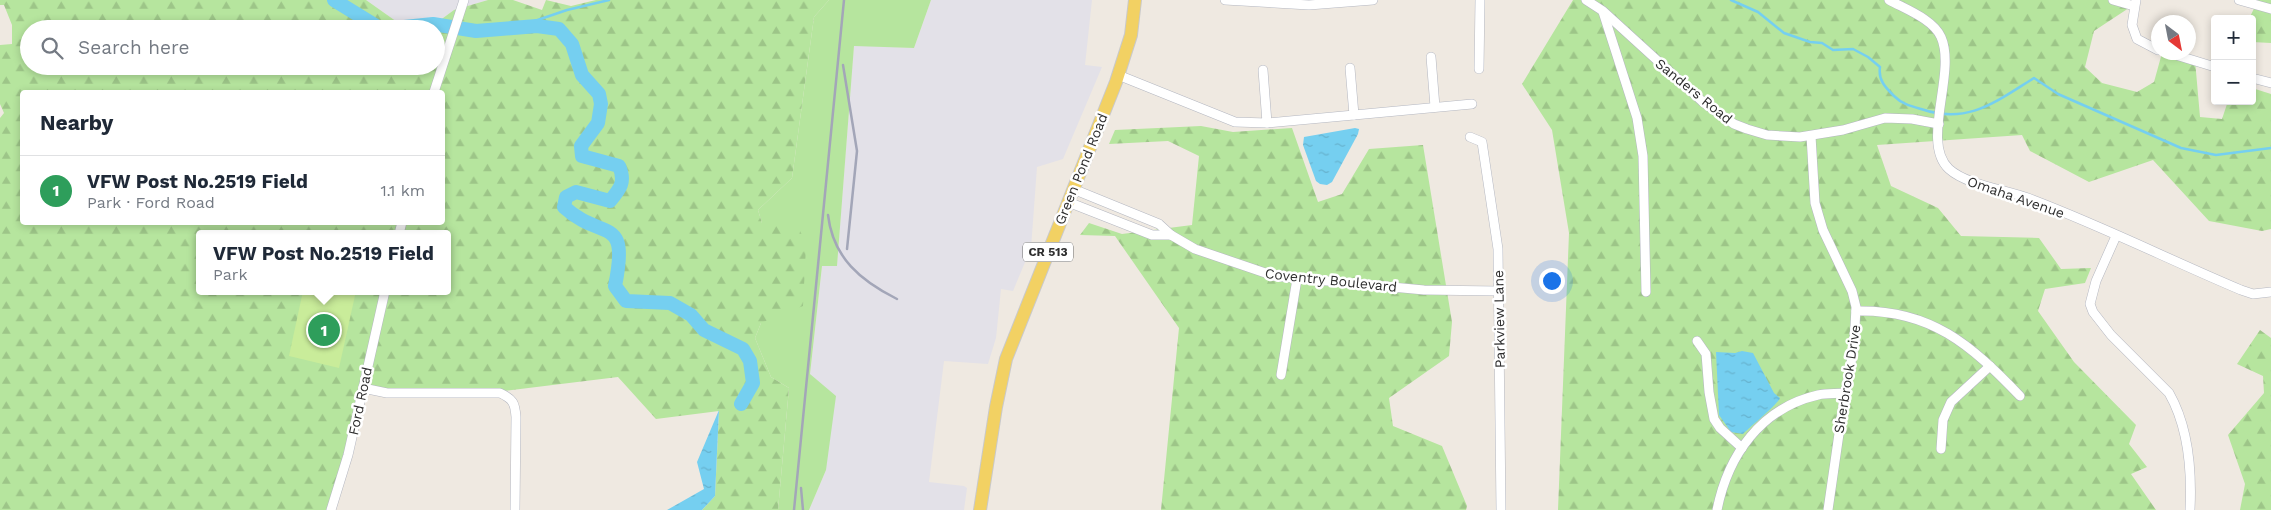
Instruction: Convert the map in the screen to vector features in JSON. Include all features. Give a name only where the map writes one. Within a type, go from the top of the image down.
[{"type":"main road","name":"Green Pond Road","points":[[980,510],[996,407],[1008,353],[1118,75],[1131,35],[1136,0]]},
{"type":"street","points":[[445,58],[464,0]]},
{"type":"street","points":[[1226,0],[1309,5],[1374,0]]},
{"type":"street","points":[[1479,69],[1480,0]]},
{"type":"street","name":"Sanders Road","points":[[1586,0],[1704,103],[1734,124],[1767,135],[1800,137],[1843,130],[1885,118],[1939,122]]},
{"type":"street","name":"Omaha Avenue","points":[[1889,0],[1924,19],[1941,36],[1944,55],[1938,142],[1941,157],[1948,168],[1960,177],[2033,200],[2252,294],[2271,292]]},
{"type":"street","points":[[2113,0],[2135,3],[2132,25],[2137,39],[2151,46]]},
{"type":"street","points":[[2239,0],[2271,9]]},
{"type":"street","points":[[1602,12],[1637,118],[1643,156],[1646,292]]},
{"type":"street","points":[[1431,57],[1435,107]]},
{"type":"street","points":[[2192,60],[2211,66]]},
{"type":"street","points":[[1350,68],[1354,114]]},
{"type":"street","points":[[1263,70],[1267,123]]},
{"type":"street","points":[[435,90],[440,75]]},
{"type":"street","points":[[1118,75],[1235,122],[1267,123],[1472,104]]},
{"type":"street","points":[[2256,79],[2271,83]]},
{"type":"street","name":"Parkview Lane","points":[[1470,136],[1482,142],[1498,249],[1501,510]]},
{"type":"street","name":"Sherbrook Drive","points":[[1811,136],[1815,203],[1823,230],[1852,291],[1856,311],[1854,346],[1845,393],[1828,510]]},
{"type":"street","name":"Coventry Boulevard","points":[[1073,189],[1159,224],[1171,236],[1195,249],[1254,271],[1274,276],[1424,290],[1499,291]]},
{"type":"street","name":"Coventry Boulevard","points":[[1068,202],[1152,235],[1171,236]]},
{"type":"street","points":[[2116,236],[2096,281],[2090,304],[2101,324],[2169,393],[2174,401],[2186,439],[2190,510]]},
{"type":"street","points":[[1281,375],[1297,279]]},
{"type":"street","name":"Ford Road","points":[[331,510],[348,455],[384,295]]},
{"type":"street","points":[[1856,311],[1879,310],[1910,316],[1938,328],[1962,342],[1990,366],[2020,396]]},
{"type":"street","points":[[1697,341],[1706,354],[1714,418],[1720,428],[1742,448]]},
{"type":"street","points":[[1942,449],[1944,420],[1951,402],[1990,366]]},
{"type":"street","points":[[363,388],[387,393],[500,393],[511,398],[515,405],[516,417],[515,510]]},
{"type":"street","points":[[1717,510],[1721,490],[1734,458],[1757,429],[1781,409],[1798,401],[1820,394],[1845,393]]},
{"type":"shaded area","points":[[366,0],[488,0],[454,10],[440,20],[394,20]]},
{"type":"shaded area","points":[[931,0],[1092,0],[1085,65],[1102,67],[1063,159],[1037,167],[1031,248],[1013,291],[1001,289],[996,338],[988,364],[944,361],[929,482],[964,486],[967,488],[964,510],[809,510],[826,470],[810,374],[822,266],[837,265],[854,45],[914,48]]},
{"type":"green space","points":[[0,0],[366,0],[394,20],[20,20],[20,75],[445,75],[445,20],[440,20],[454,10],[488,0],[513,0],[542,10],[546,0],[571,6],[596,0],[829,0],[814,17],[792,178],[758,210],[762,223],[798,225],[806,246],[803,306],[761,323],[755,338],[771,377],[789,388],[778,510],[702,510],[715,496],[719,411],[656,419],[618,377],[504,391],[360,390],[331,510],[0,510],[0,118],[4,113],[0,104],[0,45],[12,44],[12,25],[4,5],[0,5]]},
{"type":"green space","points":[[829,0],[931,0],[914,48],[854,46],[837,266],[822,266],[810,374],[836,396],[826,470],[809,510],[778,510],[789,388],[771,377],[755,338],[761,323],[762,223],[758,210],[792,178],[814,17]]},
{"type":"green space","points":[[1573,0],[2138,0],[2135,4],[2094,31],[2085,67],[2102,83],[2137,92],[2154,82],[2160,60],[2195,60],[2200,117],[2222,119],[2227,105],[2256,105],[2256,89],[2271,94],[2271,229],[2262,231],[2209,221],[2153,160],[2089,182],[2030,151],[2022,135],[1877,145],[1891,186],[1938,208],[1961,236],[2039,238],[2061,269],[2091,268],[2085,283],[2045,289],[2038,311],[2074,362],[2136,425],[2129,444],[2147,467],[2131,474],[2156,510],[1558,510],[1569,233],[1552,130],[1522,84]]},
{"type":"green space","points":[[2258,0],[2271,0],[2271,43],[2256,42],[2256,15],[2251,15]]},
{"type":"green space","points":[[1201,126],[1233,132],[1292,128],[1318,202],[1342,194],[1369,149],[1423,145],[1452,322],[1449,356],[1389,398],[1393,426],[1442,446],[1467,506],[1466,510],[1161,510],[1179,328],[1115,236],[1080,235],[1089,223],[1122,234],[1192,225],[1199,156],[1168,141],[1109,144],[1115,130]]},
{"type":"green space","points":[[302,295],[355,295],[339,368],[289,356]]},
{"type":"green space","points":[[2260,330],[2271,338],[2271,510],[2240,510],[2245,484],[2228,435],[2264,393],[2263,376],[2237,364]]},
{"type":"water","points":[[1355,128],[1359,129],[1358,134],[1332,182],[1327,185],[1320,184],[1316,181],[1303,145],[1304,137]]},
{"type":"water","points":[[1742,351],[1753,353],[1774,393],[1780,398],[1770,410],[1743,434],[1731,432],[1719,415],[1716,352],[1735,353]]},
{"type":"water","points":[[719,410],[715,496],[702,510],[667,510],[704,489],[697,462]]},
{"type":"waterway","points":[[334,0],[366,20]]},
{"type":"waterway","points":[[511,29],[567,10],[609,0]]},
{"type":"waterway","points":[[1731,0],[1758,12],[1784,33],[1810,42],[1822,43],[1833,50],[1853,49],[1868,57],[1880,67],[1881,80],[1891,93],[1903,103],[1917,108],[1938,113],[1967,113],[1994,103],[2034,78],[2058,94],[2181,148],[2216,155],[2271,148]]},
{"type":"waterway","points":[[445,26],[476,31],[537,26],[559,29],[572,44],[582,75],[599,94],[601,104],[598,123],[581,146],[582,156],[619,166],[622,181],[619,189],[610,201],[576,192],[566,197],[564,207],[590,224],[609,232],[615,238],[619,248],[619,263],[615,286],[626,301],[670,303],[691,315],[704,330],[743,349],[750,361],[753,383],[741,404]]},
{"type":"railway","points":[[794,510],[844,0]]},
{"type":"railway","points":[[843,65],[857,151],[847,249]]},
{"type":"railway","points":[[828,215],[836,244],[851,266],[872,284],[897,299]]},
{"type":"railway","points":[[801,488],[803,510]]},
{"type":"place","name":"VFW Post No.2519 Field","points":[[324,330]]}]
